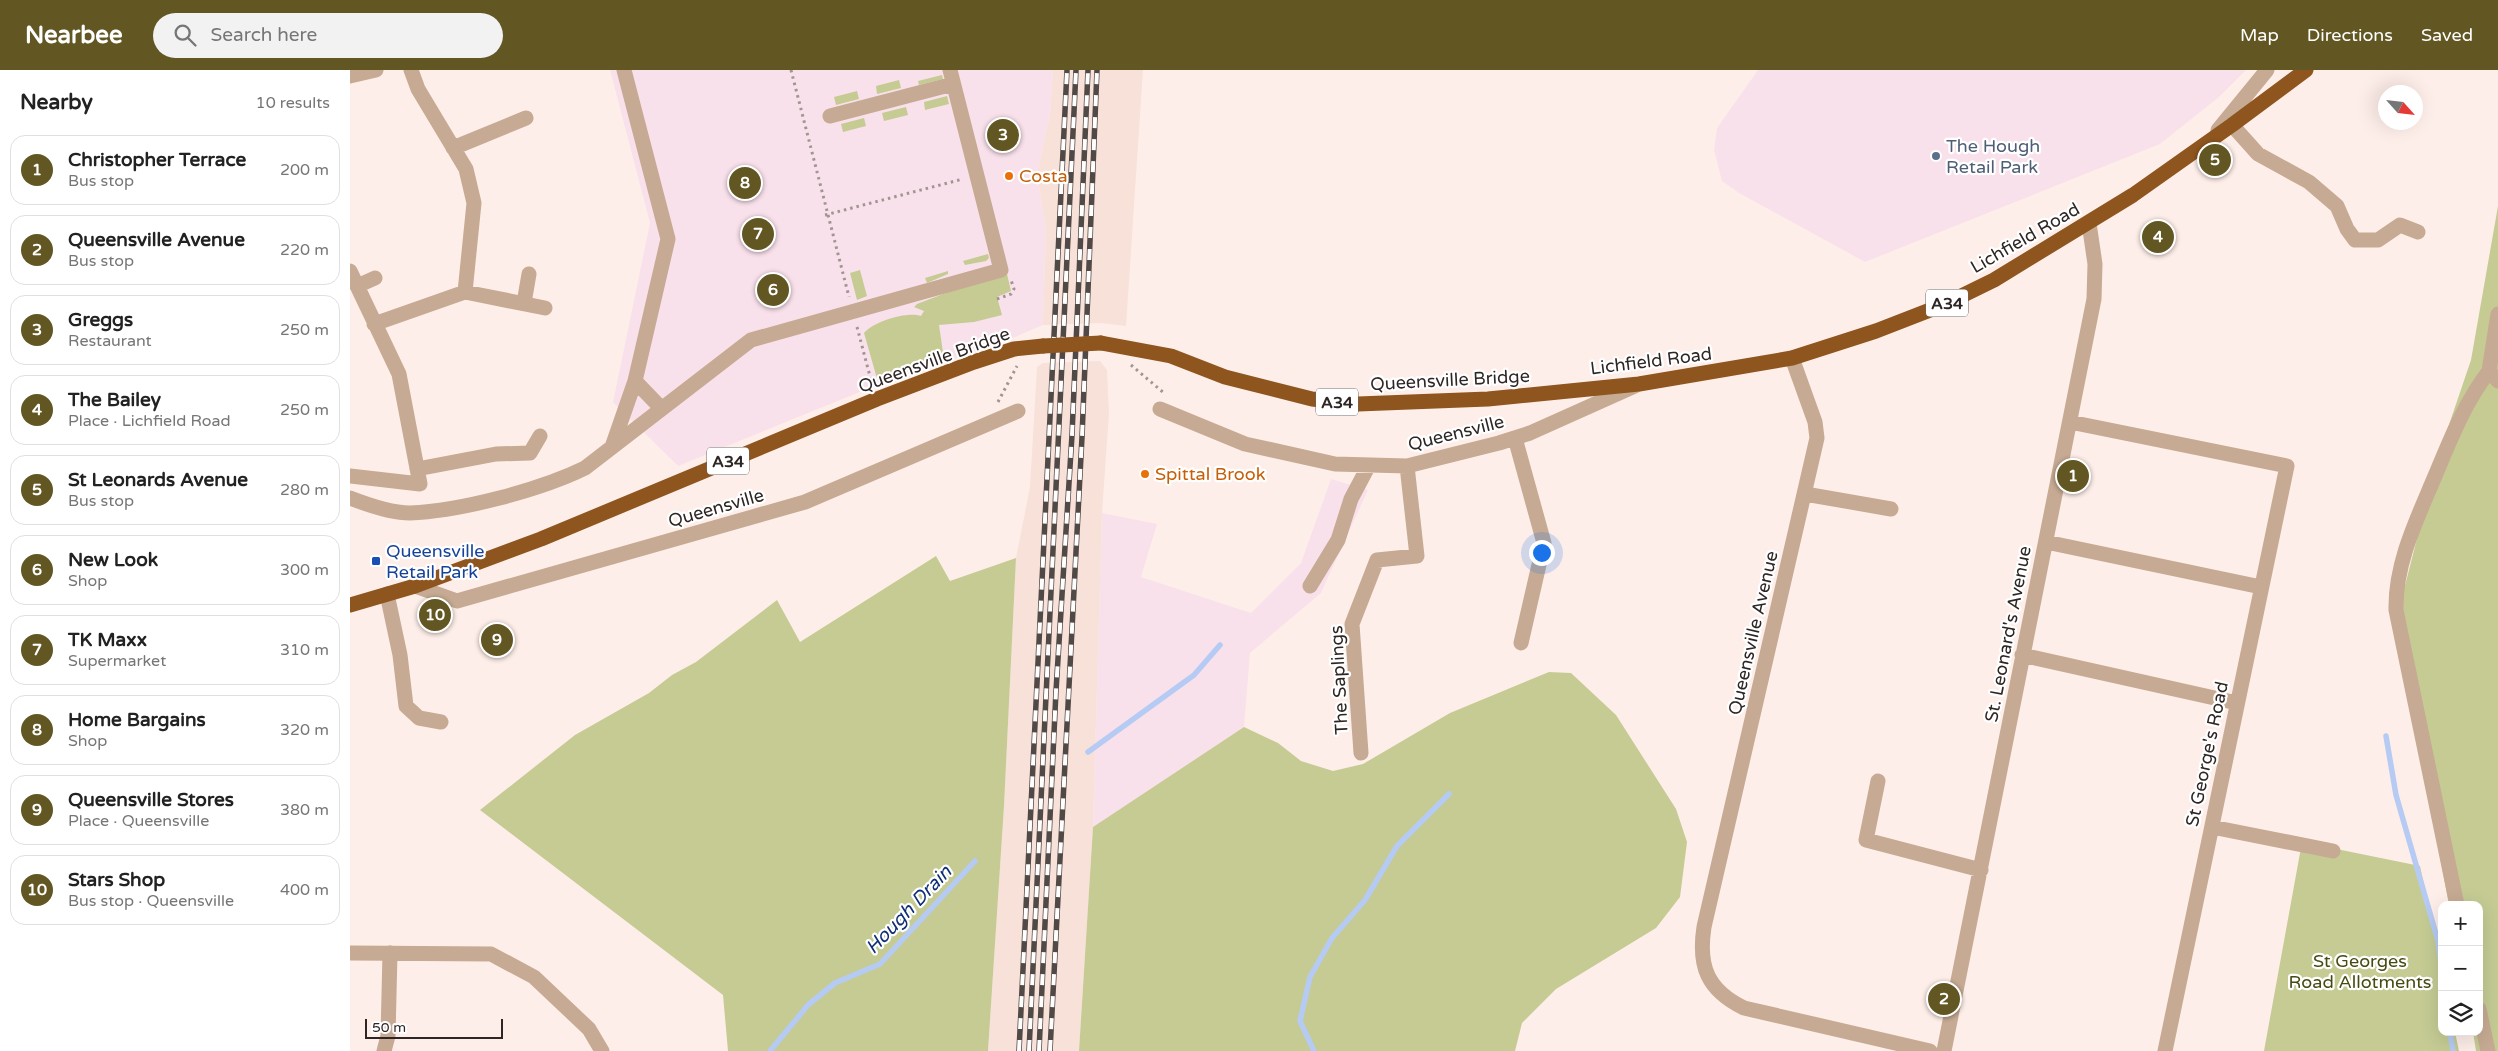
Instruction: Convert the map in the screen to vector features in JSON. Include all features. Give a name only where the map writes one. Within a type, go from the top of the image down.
[{"type":"highway","name":"Lichfield Road","points":[[1580,389],[1638,384],[1792,358],[1876,331],[1943,305],[1994,280],[2089,223],[2232,125],[2306,70]]},
{"type":"highway","name":"Queensville Bridge","points":[[416,586],[541,539],[877,399],[974,362],[1035,346],[1101,343],[1171,356],[1225,377],[1312,399],[1358,404],[1488,400],[1580,389]]},
{"type":"highway","name":"A34","points":[[350,605],[416,586]]},
{"type":"street","points":[[350,76],[376,70]]},
{"type":"street","points":[[411,70],[418,88],[466,169],[474,203],[465,292]]},
{"type":"street","points":[[611,448],[635,381],[668,239],[624,70]]},
{"type":"street","points":[[2211,139],[2265,72]]},
{"type":"street","points":[[350,498],[366,505],[408,513],[454,508],[558,481],[585,468],[751,340],[879,306],[918,292],[1001,270],[951,77],[830,116]]},
{"type":"street","points":[[453,148],[526,118]]},
{"type":"street","points":[[2232,125],[2258,154],[2309,182],[2336,206],[2347,229],[2355,240],[2378,240],[2400,225],[2418,232]]},
{"type":"street","name":"St. Leonard's Avenue","points":[[1944,1051],[2094,299],[2095,264],[2089,223]]},
{"type":"street","points":[[350,271],[398,374],[418,476]]},
{"type":"street","points":[[524,303],[529,274]]},
{"type":"street","points":[[357,286],[375,278]]},
{"type":"street","points":[[374,324],[465,292],[545,308]]},
{"type":"street","points":[[2457,901],[2396,610],[2396,593],[2409,537],[2465,406],[2494,376],[2498,314]]},
{"type":"street","name":"Queensville Avenue","points":[[1792,358],[1817,430],[1805,494],[1704,926],[1701,945],[1702,961],[1708,978],[1718,991],[1729,1001],[1744,1008],[1930,1051]]},
{"type":"street","points":[[635,381],[661,408]]},
{"type":"street","name":"Queensville","points":[[1160,409],[1246,444],[1335,464],[1407,466],[1515,438],[1638,384]]},
{"type":"street","name":"Queensville","points":[[416,586],[457,601],[805,502],[986,423],[1018,411]]},
{"type":"street","name":"St George's Road","points":[[2070,422],[2287,466],[2165,1051]]},
{"type":"street","points":[[350,476],[418,476],[496,454],[530,453],[540,436]]},
{"type":"street","points":[[1515,438],[1544,543],[1521,643]]},
{"type":"street","points":[[1310,586],[1338,540],[1351,499],[1368,465]]},
{"type":"street","name":"The Saplings","points":[[1361,753],[1352,624],[1377,560],[1417,556],[1407,466]]},
{"type":"street","points":[[1805,494],[1891,509]]},
{"type":"street","points":[[2046,542],[2261,587]]},
{"type":"street","points":[[388,594],[400,655],[406,706],[419,718],[441,722]]},
{"type":"street","points":[[2022,655],[2237,702]]},
{"type":"street","points":[[1878,780],[1866,840],[1981,870]]},
{"type":"street","points":[[2212,827],[2333,851]]},
{"type":"street","points":[[350,953],[491,954],[534,977],[589,1029],[602,1051]]},
{"type":"street","points":[[384,1051],[388,1036],[390,953]]},
{"type":"street","points":[[2483,1028],[2488,1051]]},
{"type":"path","points":[[792,70],[794,89],[804,129],[873,388]]},
{"type":"path","points":[[827,215],[977,175]]},
{"type":"path","points":[[986,423],[1035,346]]},
{"type":"path","points":[[1126,361],[1167,396],[1160,409]]},
{"type":"shaded area","points":[[610,70],[1053,70],[1050,114],[1037,174],[1046,228],[1043,325],[1001,343],[877,385],[678,466],[613,402],[650,223]]},
{"type":"shaded area","points":[[1053,70],[1143,70],[1126,326],[1101,323],[1043,325],[1046,228],[1037,174],[1050,114]]},
{"type":"shaded area","points":[[1758,70],[2246,70],[2219,97],[2160,144],[1865,262],[1739,193],[1722,181],[1714,150],[1717,128]]},
{"type":"shaded area","points":[[1100,361],[1107,370],[1109,413],[1102,513],[1093,827],[1079,1051],[988,1051],[1004,806],[1016,558],[1030,487],[1037,367],[1043,363]]},
{"type":"shaded area","points":[[1331,479],[1368,490],[1321,593],[1250,653],[1244,727],[1093,827],[1102,513],[1157,524],[1141,577],[1251,613],[1301,563]]},
{"type":"green space","points":[[942,75],[943,79],[919,85],[918,81]]},
{"type":"green space","points":[[899,80],[901,88],[877,94],[876,86]]},
{"type":"green space","points":[[857,91],[859,99],[836,105],[834,97]]},
{"type":"green space","points":[[947,96],[949,104],[925,110],[924,102]]},
{"type":"green space","points":[[906,107],[908,115],[884,121],[882,113]]},
{"type":"green space","points":[[864,118],[866,126],[843,132],[841,124]]},
{"type":"green space","points":[[2498,206],[2498,1051],[2476,1051],[2474,1036],[2483,1036],[2483,901],[2448,901],[2396,621],[2437,460],[2471,360]]},
{"type":"green space","points":[[988,254],[989,258],[986,261],[965,265],[963,261]]},
{"type":"green space","points":[[860,270],[867,296],[857,300],[850,273]]},
{"type":"green space","points":[[948,271],[948,274],[927,283],[925,278]]},
{"type":"green space","points":[[1007,274],[1011,291],[997,297],[1002,315],[974,322],[939,325],[944,359],[878,382],[864,333],[875,325],[891,318],[908,315],[921,316],[924,311],[914,307],[917,304],[969,284]]},
{"type":"green space","points":[[936,556],[950,581],[1016,558],[1004,806],[988,1051],[728,1051],[723,995],[480,810],[575,735],[649,693],[672,675],[696,662],[777,600],[800,642]]},
{"type":"green space","points":[[1549,672],[1571,673],[1616,715],[1676,809],[1687,842],[1680,897],[1656,928],[1556,989],[1522,1023],[1515,1051],[1079,1051],[1093,827],[1244,727],[1278,743],[1301,761],[1333,771],[1363,764],[1450,713]]},
{"type":"green space","name":"St Georges Road Allotments","points":[[2302,842],[2420,866],[2438,950],[2438,1036],[2456,1036],[2459,1051],[2264,1051]]},
{"type":"waterway","name":"Hough Drain","points":[[1088,752],[1194,675],[1220,645]]},
{"type":"waterway","points":[[2386,736],[2396,795],[2439,946]]},
{"type":"waterway","points":[[1314,1051],[1300,1021],[1310,977],[1332,938],[1365,900],[1397,846],[1449,794]]},
{"type":"waterway","name":"Hough Drain","points":[[770,1051],[808,1005],[835,983],[880,964],[975,861]]},
{"type":"waterway","points":[[2451,1036],[2453,1051]]},
{"type":"railway","points":[[1019,1051],[1067,70]]},
{"type":"railway","points":[[1029,1051],[1076,70]]},
{"type":"railway","points":[[1039,1051],[1056,691],[1072,435],[1088,70]]},
{"type":"railway","points":[[1050,1051],[1082,437],[1097,70]]},
{"type":"place","name":"Greggs","points":[[1003,135]]},
{"type":"place","name":"The Hough Retail Park","points":[[1936,156]]},
{"type":"place","name":"St Leonards Avenue","points":[[2215,160]]},
{"type":"place","name":"Costa","points":[[1009,176]]},
{"type":"place","name":"Home Bargains","points":[[745,183]]},
{"type":"place","name":"TK Maxx","points":[[758,234]]},
{"type":"place","name":"The Bailey","points":[[2158,237]]},
{"type":"place","name":"New Look","points":[[773,290]]},
{"type":"place","name":"Spittal Brook","points":[[1145,474]]},
{"type":"place","name":"Christopher Terrace","points":[[2073,476]]},
{"type":"place","name":"Queensville Retail Park","points":[[376,561]]},
{"type":"place","name":"Stars Shop","points":[[435,615]]},
{"type":"place","name":"Queensville Stores","points":[[497,640]]},
{"type":"place","name":"Queensville Avenue","points":[[1944,999]]}]
